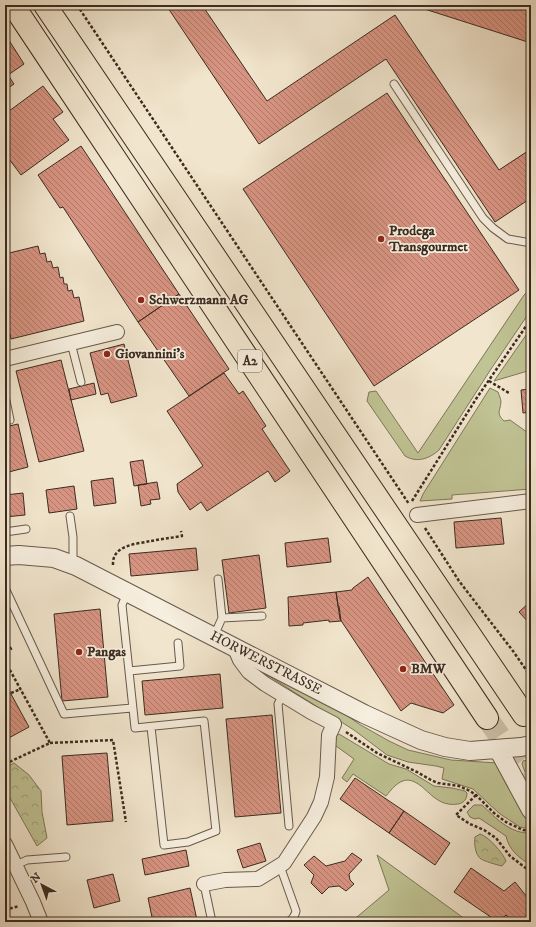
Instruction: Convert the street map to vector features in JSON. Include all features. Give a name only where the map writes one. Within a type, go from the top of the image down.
[{"type":"highway","name":"A2","points":[[13,5],[487,718]]},
{"type":"highway","name":"A2","points":[[45,5],[524,715]]},
{"type":"street","points":[[5,359],[117,332]]},
{"type":"street","points":[[413,510],[531,502]]},
{"type":"street","name":"HORWERSTRASSE","points":[[5,556],[19,555],[54,558],[73,565],[234,646],[364,714],[421,740],[470,751],[531,745]]},
{"type":"street","points":[[204,884],[225,880],[258,879],[284,863],[299,842],[321,802],[327,777],[329,735],[334,724],[265,684],[249,672],[240,660],[234,646]]},
{"type":"street","points":[[498,749],[531,810]]},
{"type":"street","points":[[5,844],[41,922]]},
{"type":"lane","points":[[394,84],[483,218],[493,228],[508,239],[531,243]]},
{"type":"lane","points":[[71,343],[81,382]]},
{"type":"lane","points":[[5,396],[10,420]]},
{"type":"lane","points":[[70,516],[73,537],[73,565]]},
{"type":"lane","points":[[5,532],[26,529]]},
{"type":"lane","points":[[214,636],[222,618],[218,578]]},
{"type":"lane","points":[[5,588],[64,714],[132,708]]},
{"type":"lane","points":[[128,592],[122,605],[135,728],[204,721],[216,831],[188,842],[164,844],[151,727]]},
{"type":"lane","points":[[222,618],[262,616]]},
{"type":"lane","points":[[129,671],[180,666],[178,643]]},
{"type":"lane","points":[[283,695],[278,704],[289,826]]},
{"type":"lane","points":[[16,865],[27,860],[66,857]]},
{"type":"lane","points":[[280,866],[296,911],[295,915],[288,922]]},
{"type":"lane","points":[[204,884],[212,922]]},
{"type":"path","points":[[77,5],[459,581],[531,677]]},
{"type":"path","points":[[413,510],[489,381],[531,319]]},
{"type":"path","points":[[489,381],[509,393]]},
{"type":"path","points":[[114,570],[112,564],[113,558],[121,549],[128,545],[182,536],[181,531]]},
{"type":"path","points":[[5,638],[11,649],[5,655]]},
{"type":"path","points":[[5,661],[50,743]]},
{"type":"path","points":[[11,693],[21,689]]},
{"type":"path","points":[[334,724],[389,760],[438,783],[459,786],[476,795],[494,813],[506,822],[522,830],[531,831]]},
{"type":"path","points":[[5,764],[50,743],[114,740],[126,822]]},
{"type":"path","points":[[476,795],[456,815],[496,838],[510,856],[531,872]]},
{"type":"green space","points":[[531,288],[531,310],[439,450],[427,458],[418,460],[405,456],[367,401],[369,392],[376,391],[418,453],[524,295]]},
{"type":"green space","points":[[531,328],[531,370],[494,381]]},
{"type":"green space","points":[[490,388],[498,392],[501,401],[499,412],[504,421],[510,420],[531,435],[531,489],[452,495],[452,499],[420,501],[423,494]]},
{"type":"green space","points":[[256,668],[335,707],[359,724],[408,750],[451,760],[497,763],[531,821],[531,825],[525,828],[520,827],[500,814],[473,789],[442,779],[444,768],[408,762],[387,755],[354,730]]},
{"type":"green space","points":[[339,734],[389,764],[406,769],[434,786],[465,791],[467,793],[466,799],[462,803],[458,804],[442,802],[436,799],[420,785],[408,780],[398,783],[386,796],[353,774],[347,782],[342,778],[354,759],[336,746],[333,742],[333,738]]},
{"type":"green space","points":[[531,759],[531,788],[522,764],[523,761]]},
{"type":"green space","points":[[14,763],[29,775],[41,791],[42,812],[47,838],[37,846],[5,789],[5,768]]},
{"type":"green space","points":[[474,805],[482,805],[498,820],[516,831],[531,833],[531,865],[515,853],[509,845],[506,836],[479,818],[475,819],[470,817],[467,812]]},
{"type":"green space","points":[[480,834],[491,841],[502,854],[506,861],[502,866],[485,861],[477,855],[475,849],[475,837]]},
{"type":"green space","points":[[377,855],[469,922],[351,922],[389,890]]},
{"type":"building","points":[[166,5],[202,5],[267,101],[395,15],[499,170],[531,149],[531,198],[495,222],[386,59],[259,144]]},
{"type":"building","points":[[412,5],[531,5],[531,43]]},
{"type":"building","points":[[5,34],[24,64],[8,75],[14,84],[5,90]]},
{"type":"building","points":[[43,86],[63,112],[53,119],[69,140],[21,175],[6,155],[5,156],[5,114]]},
{"type":"building","name":"Prodega Transgourmet","points":[[387,93],[519,290],[374,386],[243,189]]},
{"type":"building","points":[[81,146],[179,294],[138,322],[63,207],[60,208],[38,175]]},
{"type":"building","points":[[38,246],[40,254],[45,253],[47,262],[51,261],[53,268],[58,267],[60,278],[63,277],[64,284],[67,284],[68,291],[72,290],[74,298],[79,297],[84,321],[11,339],[5,313],[5,254]]},
{"type":"building","points":[[179,294],[229,369],[189,396],[138,322]]},
{"type":"building","points":[[124,344],[137,396],[111,403],[108,393],[101,395],[90,353]]},
{"type":"building","points":[[61,360],[84,451],[39,462],[16,371]]},
{"type":"building","points":[[224,373],[239,394],[243,391],[266,426],[262,429],[290,471],[275,482],[268,471],[207,511],[201,502],[190,510],[178,492],[177,484],[203,466],[167,411]]},
{"type":"building","points":[[531,376],[531,412],[523,413],[521,390],[529,389],[528,377]]},
{"type":"building","points":[[94,383],[96,394],[71,400],[69,389]]},
{"type":"building","points":[[18,424],[28,467],[5,473],[5,427]]},
{"type":"building","points":[[143,460],[147,484],[134,486],[130,462]]},
{"type":"building","points":[[113,478],[116,503],[94,506],[91,481]]},
{"type":"building","points":[[157,482],[160,499],[150,500],[151,504],[141,506],[138,485]]},
{"type":"building","points":[[74,486],[77,509],[49,513],[46,490]]},
{"type":"building","points":[[23,493],[25,515],[5,517],[5,495]]},
{"type":"building","points":[[501,518],[504,544],[456,548],[454,522]]},
{"type":"building","points":[[328,538],[331,562],[287,567],[285,543]]},
{"type":"building","points":[[196,548],[198,570],[131,576],[129,554]]},
{"type":"building","points":[[259,555],[266,608],[229,613],[222,560]]},
{"type":"building","points":[[368,577],[454,705],[443,713],[411,703],[401,711],[340,619],[336,592],[352,590]]},
{"type":"building","points":[[336,592],[341,621],[329,622],[329,620],[289,626],[288,597]]},
{"type":"building","points":[[531,601],[531,625],[519,612]]},
{"type":"building","points":[[100,609],[108,697],[62,701],[54,614]]},
{"type":"building","points":[[220,674],[223,708],[145,715],[142,681]]},
{"type":"building","points":[[5,683],[29,727],[5,740]]},
{"type":"building","points":[[272,715],[281,813],[235,817],[226,719]]},
{"type":"building","points":[[107,753],[113,821],[67,825],[62,756]]},
{"type":"building","points":[[355,778],[404,811],[389,833],[340,799]]},
{"type":"building","points":[[404,811],[450,843],[435,865],[389,833]]},
{"type":"building","points":[[260,843],[266,861],[243,868],[237,850]]},
{"type":"building","points":[[186,850],[189,866],[145,875],[142,859]]},
{"type":"building","points":[[352,853],[362,860],[349,874],[350,880],[354,884],[346,891],[339,886],[329,887],[322,894],[311,883],[314,875],[304,865],[314,856],[326,866],[345,861]]},
{"type":"building","points":[[471,868],[504,891],[515,882],[531,902],[531,922],[512,922],[506,915],[498,922],[454,892]]},
{"type":"building","points":[[113,874],[120,901],[94,908],[87,880]]},
{"type":"building","points":[[190,888],[197,920],[187,922],[153,922],[148,898]]},
{"type":"tunnel","points":[[487,718],[531,781]]},
{"type":"place","name":"Prodega Transgourmet","points":[[381,239]]},
{"type":"place","name":"Schwerzmann AG","points":[[141,300]]},
{"type":"place","name":"Giovannini's","points":[[107,354]]},
{"type":"place","name":"Pangas","points":[[79,652]]},
{"type":"place","name":"BMW","points":[[403,669]]}]
